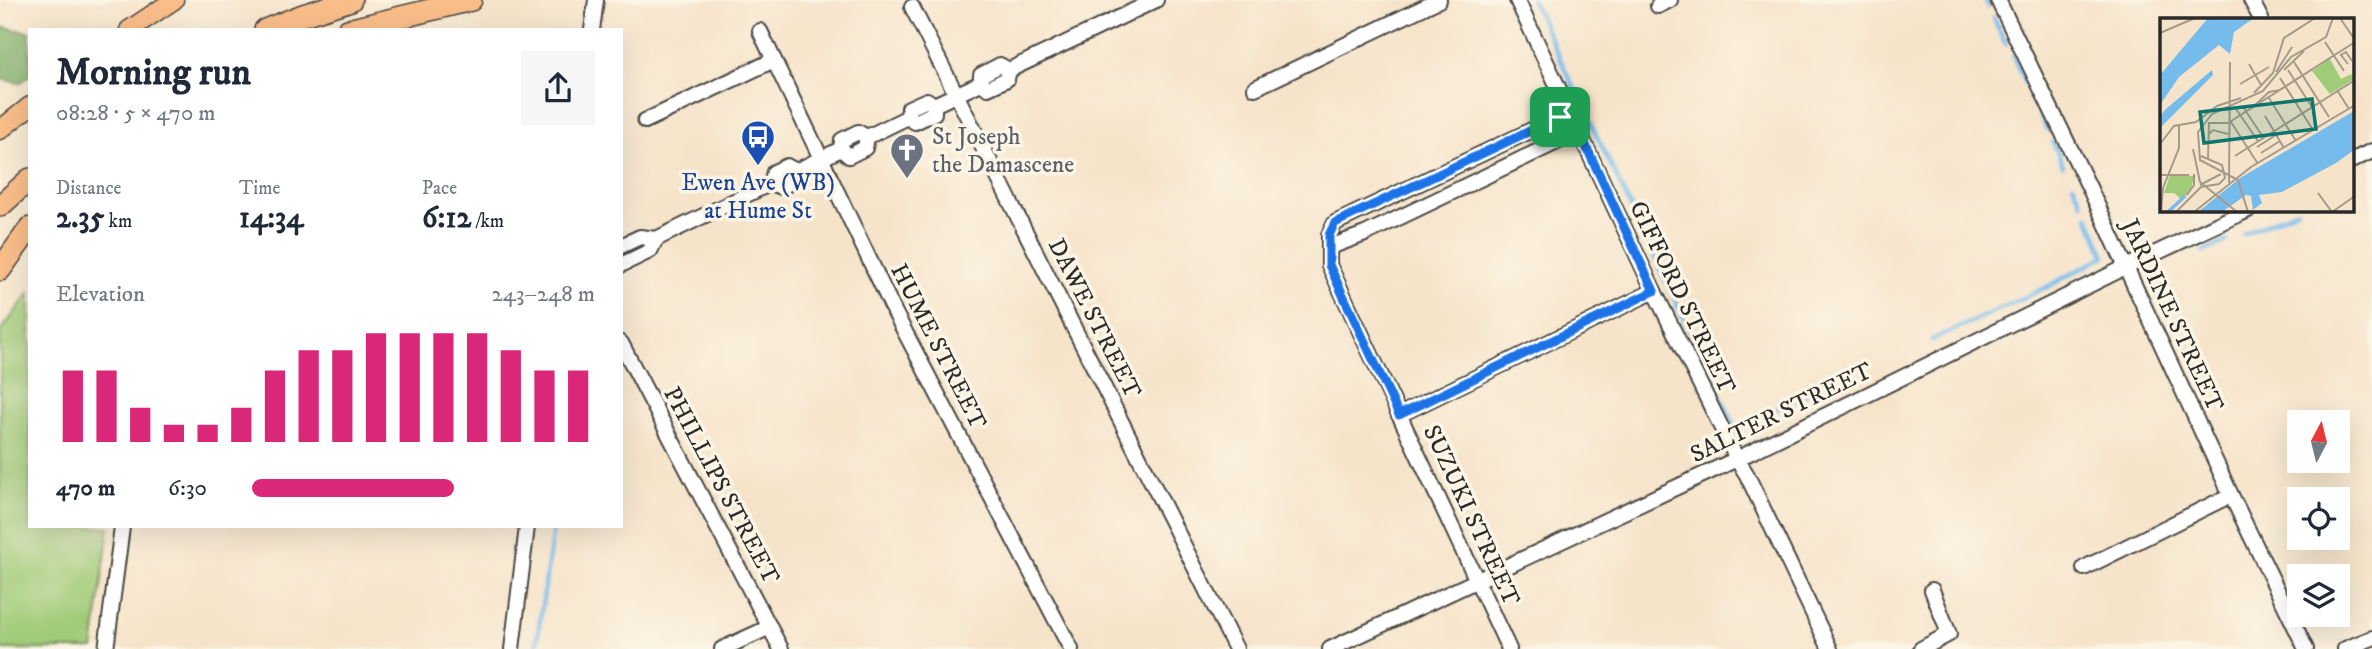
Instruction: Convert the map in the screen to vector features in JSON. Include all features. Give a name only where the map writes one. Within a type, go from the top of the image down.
[{"type":"highway","points":[[270,28],[351,0]]},
{"type":"highway","points":[[356,28],[471,0]]},
{"type":"highway","points":[[0,206],[28,181]]},
{"type":"highway","points":[[0,251],[28,221]]},
{"type":"highway","points":[[0,270],[28,231]]},
{"type":"main road","points":[[132,28],[174,0]]},
{"type":"main road","points":[[0,130],[28,108]]},
{"type":"street","points":[[592,28],[596,0]]},
{"type":"street","points":[[1255,88],[1439,0]]},
{"type":"street","name":"GIFFORD STREET","points":[[1517,0],[1654,291],[1747,475],[1830,649]]},
{"type":"street","name":"JARDINE STREET","points":[[1998,0],[2306,649]]},
{"type":"street","points":[[2251,0],[2260,18]]},
{"type":"street","points":[[623,245],[640,237],[656,239],[771,183],[781,187],[794,181],[796,171],[841,149],[849,156],[865,149],[867,137],[908,117],[915,122],[934,113],[934,105],[981,83],[988,88],[1007,79],[1009,70],[1147,2]]},
{"type":"street","name":"DAWE STREET","points":[[912,7],[1236,649]]},
{"type":"street","name":"HUME STREET","points":[[760,31],[895,313],[1071,649]]},
{"type":"street","points":[[645,121],[774,60]]},
{"type":"street","points":[[1570,112],[1335,223],[1329,235],[1330,247],[1365,234],[1578,132]]},
{"type":"street","points":[[2354,160],[2372,151]]},
{"type":"street","name":"SALTER STREET","points":[[1330,649],[1737,459],[2126,267],[2244,212]]},
{"type":"street","points":[[623,264],[650,251],[656,239]]},
{"type":"street","name":"SUZUKI STREET","points":[[1330,247],[1329,265],[1510,649]]},
{"type":"street","points":[[1399,415],[1654,291]]},
{"type":"street","name":"PHILLIPS STREET","points":[[623,347],[781,649]]},
{"type":"street","points":[[2084,568],[2231,495]]},
{"type":"street","points":[[106,649],[122,528]]},
{"type":"street","points":[[512,649],[527,528]]},
{"type":"street","points":[[1921,649],[1949,634],[1932,590]]},
{"type":"street","points":[[722,649],[770,627]]},
{"type":"street","points":[[2345,649],[2372,638]]},
{"type":"green space","points":[[0,27],[28,32],[28,77],[20,83],[0,79]]},
{"type":"green space","points":[[28,295],[28,528],[109,528],[93,649],[0,649],[0,332]]},
{"type":"waterway","points":[[1532,0],[1736,428],[1815,390]]},
{"type":"waterway","points":[[1985,0],[1988,7]]},
{"type":"waterway","points":[[1993,17],[2006,44]]},
{"type":"waterway","points":[[2013,56],[2025,83]]},
{"type":"waterway","points":[[2031,94],[2047,129]]},
{"type":"waterway","points":[[2053,142],[2063,165]]},
{"type":"waterway","points":[[2073,184],[2082,203]]},
{"type":"waterway","points":[[2244,234],[2293,212]]},
{"type":"waterway","points":[[1932,340],[2047,287],[2105,256],[2088,216]]},
{"type":"waterway","points":[[2203,252],[2227,241]]},
{"type":"waterway","points":[[536,649],[553,528]]},
{"type":"place","name":"Ewen Ave (WB) at Hume St","points":[[758,167]]},
{"type":"place","name":"St Joseph the Damascene","points":[[907,180]]},
{"type":"route","points":[[1570,112],[1654,291],[1399,415],[1329,265],[1329,235],[1335,223],[1560,117],[1570,112]]}]
